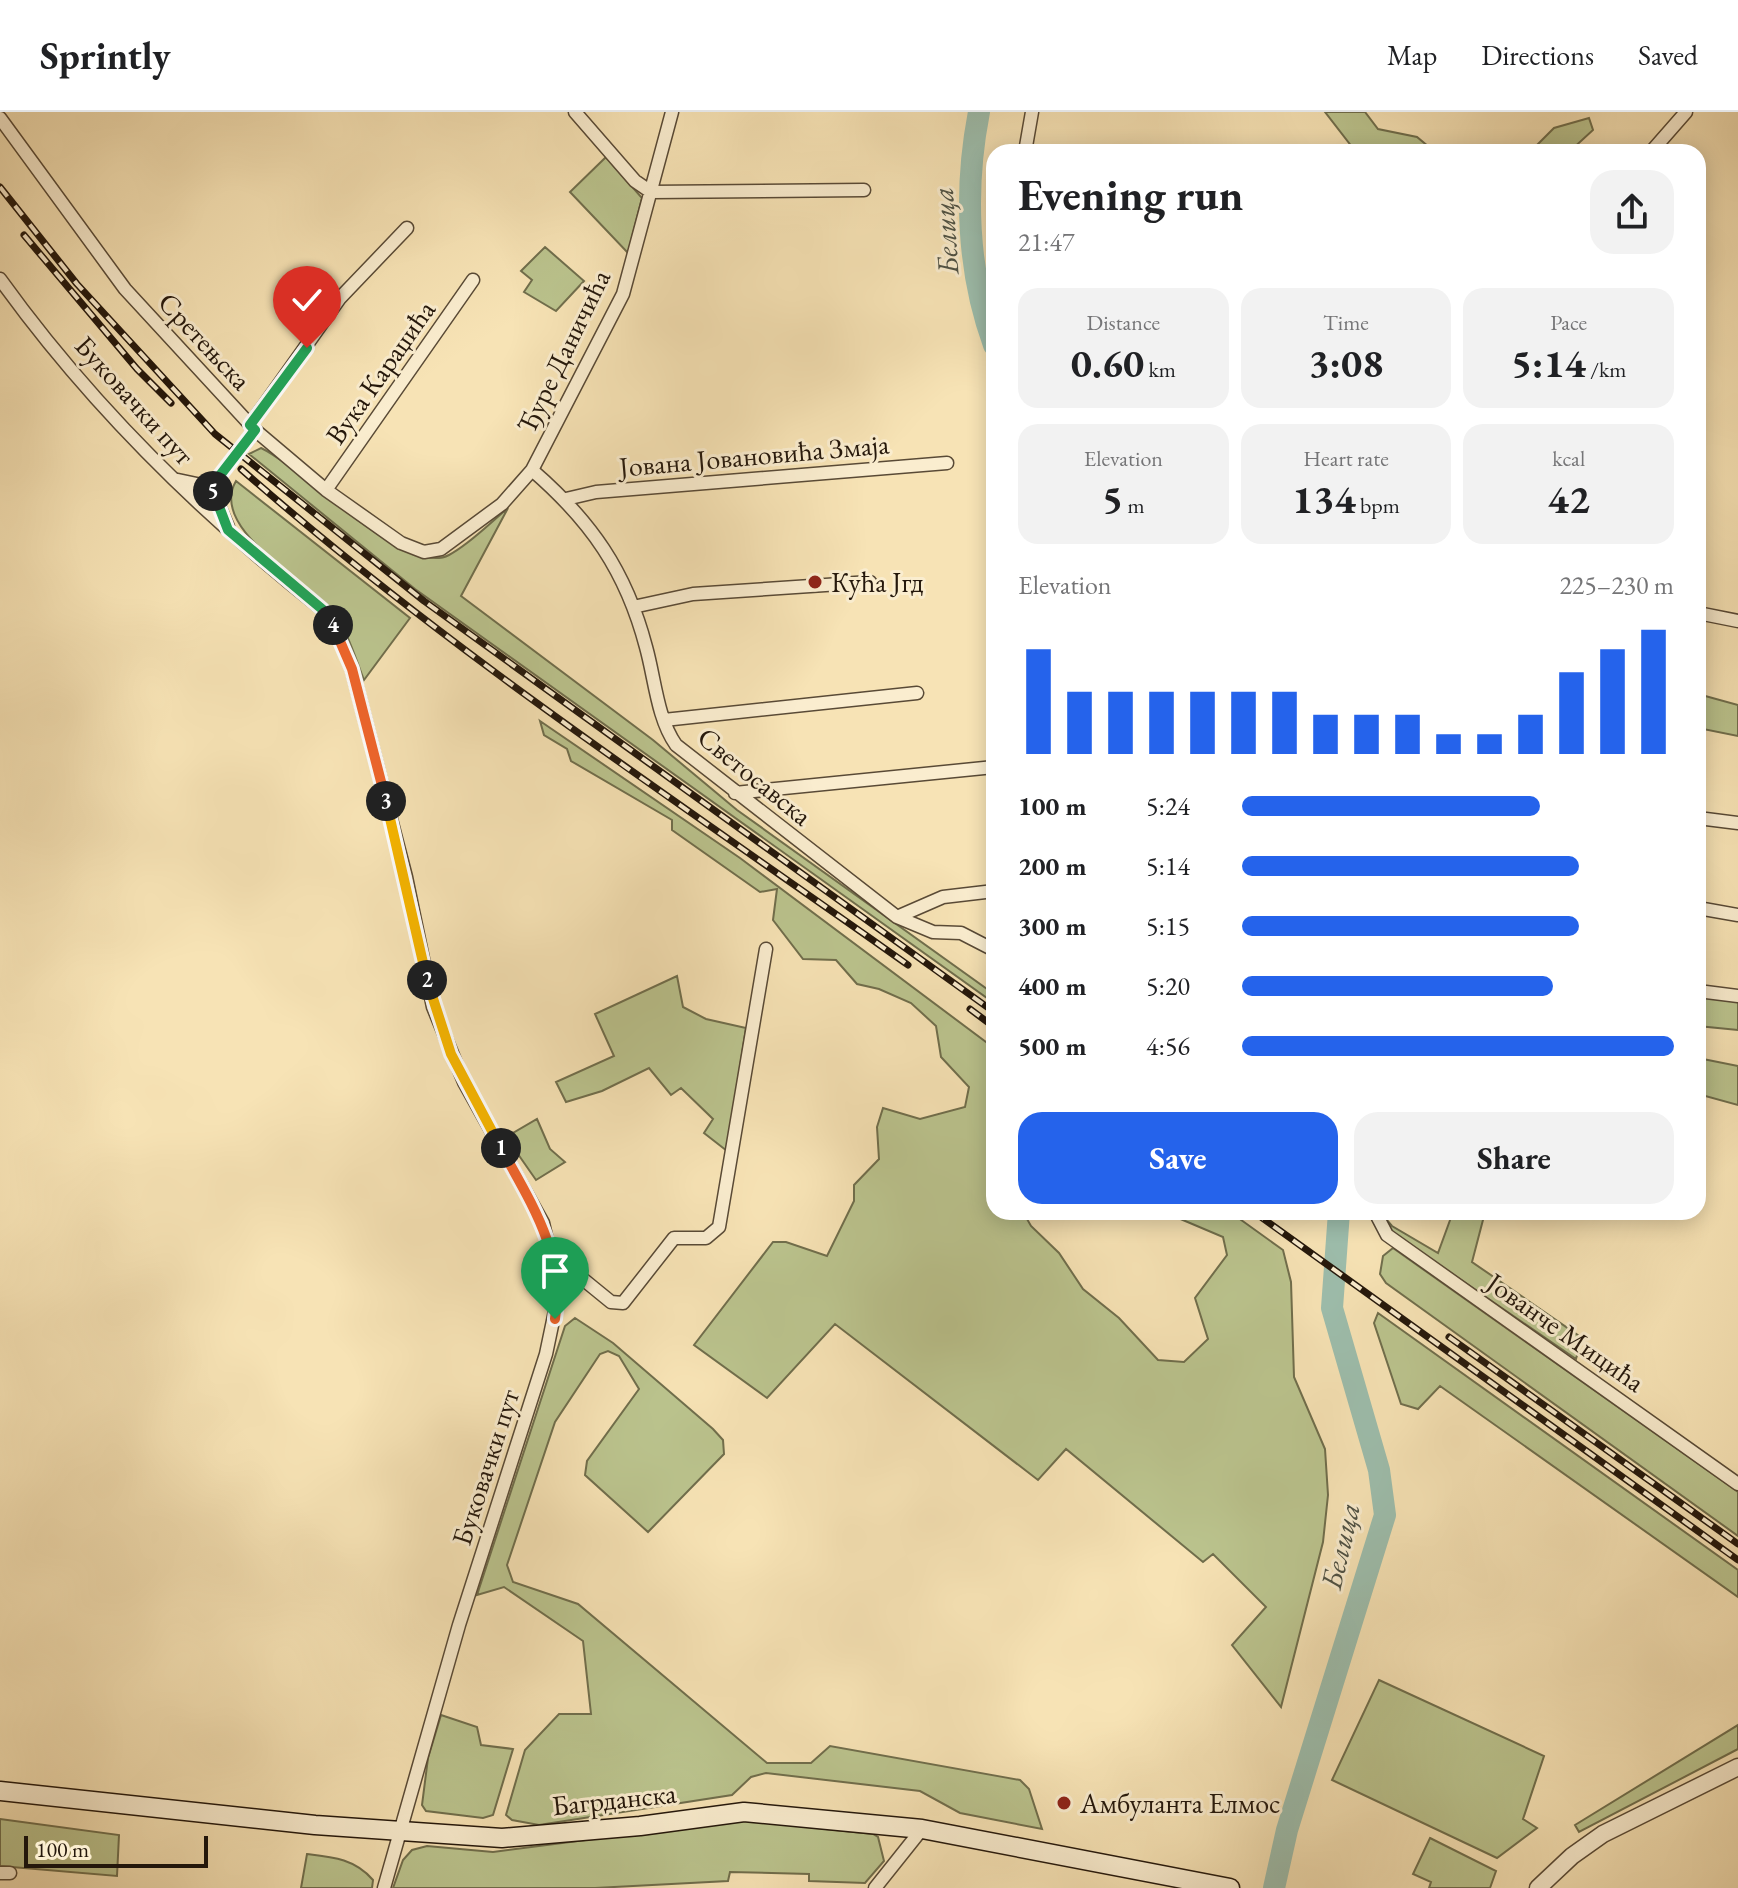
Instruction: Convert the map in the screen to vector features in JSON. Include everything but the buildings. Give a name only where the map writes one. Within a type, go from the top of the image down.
[{"type":"main road","name":"Багрданска","points":[[0,1791],[315,1825],[502,1838],[640,1826],[744,1812],[922,1829],[1230,1888]]},
{"type":"street","points":[[575,112],[635,181],[651,192],[864,190]]},
{"type":"street","name":"Ђуре Даничића","points":[[532,470],[623,294],[672,112]]},
{"type":"street","points":[[1026,144],[1032,112]]},
{"type":"street","points":[[1658,144],[1686,112]]},
{"type":"street","name":"Сретењска","points":[[0,118],[125,289],[252,427],[326,490],[401,543],[424,552],[433,552],[502,504],[532,470]]},
{"type":"street","points":[[211,487],[340,298],[407,228]]},
{"type":"street","name":"Буковачки пут","points":[[0,279],[81,380],[173,479],[322,609],[344,647],[406,877],[433,1007],[464,1082],[543,1223],[557,1271],[559,1292],[546,1354],[459,1625],[384,1888]]},
{"type":"street","name":"Вука Караџића","points":[[326,490],[473,280]]},
{"type":"street","name":"Јована Јовановића Змаја","points":[[566,499],[596,492],[947,463]]},
{"type":"street","name":"Светосавска","points":[[532,470],[566,499],[605,548],[633,607],[664,720],[676,745],[897,917],[933,932],[961,933],[986,946]]},
{"type":"street","points":[[173,479],[211,487]]},
{"type":"street","points":[[211,487],[228,530]]},
{"type":"street","points":[[633,607],[693,594],[870,582]]},
{"type":"street","points":[[1706,615],[1738,621]]},
{"type":"street","points":[[664,720],[917,693]]},
{"type":"street","points":[[735,793],[986,768]]},
{"type":"street","points":[[1706,819],[1738,823]]},
{"type":"street","points":[[897,917],[943,897],[986,892]]},
{"type":"street","points":[[1706,909],[1738,915]]},
{"type":"street","points":[[557,1271],[584,1280],[618,1304],[623,1303],[674,1238],[706,1238],[719,1227],[766,949]]},
{"type":"street","points":[[1706,992],[1738,996]]},
{"type":"street","name":"Јованче Мицића","points":[[1379,1220],[1387,1235],[1738,1484]]},
{"type":"street","points":[[1544,1885],[1572,1856],[1603,1834],[1738,1767]]},
{"type":"street","points":[[875,1888],[922,1829]]},
{"type":"green space","points":[[1325,112],[1365,112],[1378,129],[1417,137],[1425,144],[1350,144]]},
{"type":"green space","points":[[1589,118],[1593,130],[1578,144],[1538,144],[1554,128]]},
{"type":"green space","points":[[606,157],[642,198],[628,253],[570,192]]},
{"type":"green space","points":[[545,247],[584,281],[556,311],[524,292],[532,280],[521,271]]},
{"type":"green space","points":[[261,448],[382,537],[407,551],[430,558],[449,555],[457,550],[508,508],[461,596],[653,740],[737,810],[986,988],[986,997],[415,589],[249,454]]},
{"type":"green space","points":[[236,481],[410,618],[364,680],[347,636],[333,612],[264,552],[236,517],[231,499]]},
{"type":"green space","points":[[1706,696],[1738,705],[1738,736],[1706,730]]},
{"type":"green space","points":[[540,721],[740,858],[986,1042],[986,1220],[1028,1220],[1059,1253],[1083,1289],[1119,1318],[1158,1360],[1184,1362],[1208,1339],[1195,1298],[1227,1255],[1223,1237],[1183,1220],[1241,1220],[1283,1250],[1291,1282],[1294,1377],[1325,1449],[1328,1495],[1323,1542],[1281,1707],[1232,1645],[1266,1607],[1213,1554],[1203,1562],[1066,1449],[1038,1480],[835,1324],[767,1398],[694,1345],[773,1242],[786,1242],[827,1256],[854,1201],[854,1185],[879,1159],[877,1127],[883,1108],[920,1119],[965,1107],[969,1087],[941,1057],[936,1026],[911,1003],[879,989],[857,984],[836,960],[803,959],[773,920],[777,889],[760,892],[672,830],[672,820],[571,761],[567,749],[544,735]]},
{"type":"green space","points":[[677,976],[683,1007],[706,1019],[746,1028],[727,1151],[704,1133],[713,1119],[681,1088],[671,1095],[649,1068],[602,1091],[566,1102],[556,1082],[614,1056],[595,1014]]},
{"type":"green space","points":[[1706,997],[1738,1001],[1738,1030],[1706,1027]]},
{"type":"green space","points":[[1706,1060],[1738,1066],[1738,1105],[1706,1096]]},
{"type":"green space","points":[[537,1119],[550,1149],[565,1162],[536,1180],[506,1137]]},
{"type":"green space","points":[[1382,1220],[1387,1220],[1438,1253],[1450,1220],[1483,1220],[1472,1262],[1582,1338],[1576,1359],[1394,1234],[1383,1225]]},
{"type":"green space","points":[[1393,1248],[1738,1492],[1738,1536],[1386,1283],[1380,1274],[1383,1256]]},
{"type":"green space","points":[[1378,1313],[1738,1570],[1738,1597],[1440,1386],[1418,1409],[1401,1404],[1374,1323]]},
{"type":"green space","points":[[575,1318],[613,1343],[713,1429],[723,1440],[724,1454],[648,1532],[585,1475],[587,1461],[639,1389],[619,1356],[608,1351],[600,1354],[555,1422],[507,1565],[513,1582],[578,1604],[767,1763],[811,1763],[830,1746],[1020,1780],[1029,1789],[1042,1829],[960,1813],[920,1791],[766,1773],[751,1777],[732,1795],[539,1825],[512,1820],[506,1815],[525,1750],[559,1714],[591,1714],[583,1641],[504,1587],[477,1595],[565,1326]]},
{"type":"green space","points":[[1379,1680],[1544,1756],[1523,1819],[1537,1828],[1497,1858],[1332,1780]]},
{"type":"green space","points":[[441,1715],[477,1727],[481,1745],[513,1749],[493,1815],[483,1818],[426,1811],[422,1805],[428,1758]]},
{"type":"green space","points":[[1738,1725],[1738,1749],[1579,1832],[1575,1825]]},
{"type":"green space","points":[[0,1819],[119,1835],[117,1876],[0,1866]]},
{"type":"green space","points":[[741,1820],[873,1834],[878,1837],[884,1861],[865,1883],[809,1881],[809,1874],[730,1872],[728,1881],[595,1888],[393,1888],[403,1860],[412,1850],[427,1846],[493,1852]]},
{"type":"green space","points":[[1430,1838],[1496,1871],[1490,1888],[1429,1888],[1431,1882],[1413,1874]]},
{"type":"green space","points":[[307,1854],[351,1863],[373,1880],[372,1888],[301,1888]]},
{"type":"waterway","name":"Белица","points":[[979,112],[971,170],[971,230],[973,259],[986,320]]},
{"type":"waterway","name":"Белица","points":[[1274,1888],[1287,1830],[1385,1515],[1379,1470],[1332,1308],[1338,1220]]},
{"type":"railway","points":[[0,187],[77,284],[215,434],[424,601],[986,1006]]},
{"type":"railway","points":[[24,235],[137,369],[171,403]]},
{"type":"railway","points":[[241,469],[320,536],[484,664],[908,965]]},
{"type":"railway","points":[[970,1009],[986,1021]]},
{"type":"railway","points":[[1265,1220],[1738,1560]]},
{"type":"railway","points":[[1449,1337],[1738,1544]]},
{"type":"place","name":"Кућа Јгд","points":[[815,582]]},
{"type":"place","name":"Амбуланта Елмос","points":[[1064,1803]]},
{"type":"route","points":[[307,348],[250,425],[255,430],[211,487],[228,530],[322,609],[344,647],[406,877],[433,1007],[464,1082],[543,1223],[557,1271],[559,1292],[555,1319]]}]
